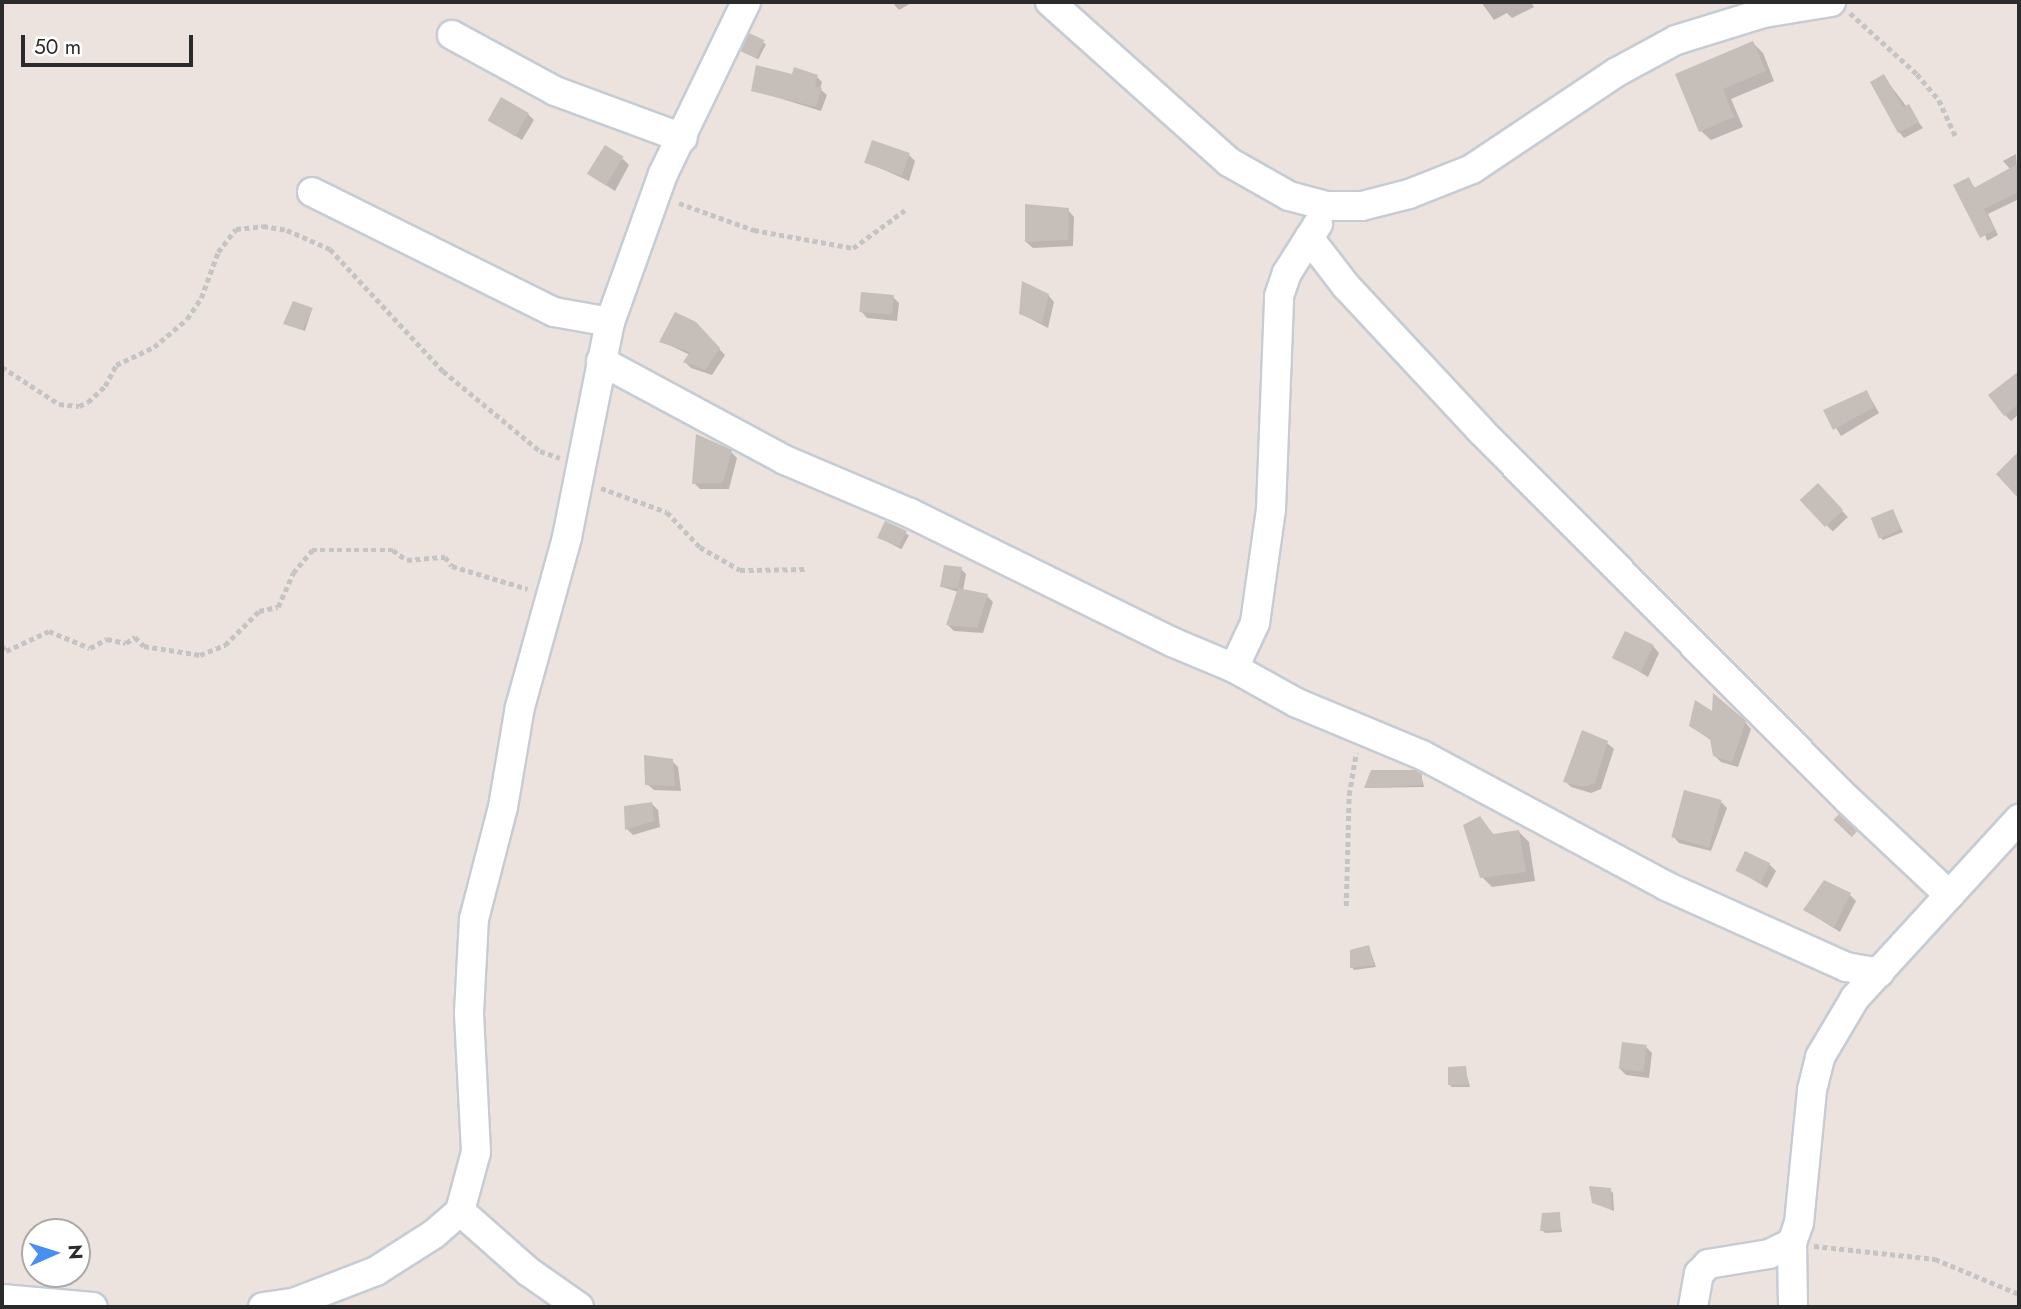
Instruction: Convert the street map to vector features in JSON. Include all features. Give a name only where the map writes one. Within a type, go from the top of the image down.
[{"type":"street","points":[[263,1307],[293,1303],[376,1271],[434,1234],[460,1211],[476,1152],[469,1013],[474,919],[503,807],[523,696],[552,597],[582,471],[610,321],[655,194],[746,2]]},
{"type":"street","points":[[1050,2],[1229,162],[1289,196],[1326,206],[1381,204],[1472,169],[1616,72],[1701,29],[1839,6]]},
{"type":"street","points":[[452,35],[555,92],[682,138]]},
{"type":"street","points":[[312,192],[554,312],[610,321]]},
{"type":"street","points":[[1234,668],[1255,623],[1271,509],[1279,296],[1326,206]]},
{"type":"street","points":[[1309,239],[1346,286],[1472,422],[1748,701],[1949,895]]},
{"type":"street","points":[[601,361],[785,460],[910,513],[1172,642],[1234,668],[1297,703],[1422,755],[1666,886],[1846,967],[1880,972]]},
{"type":"street","points":[[1793,1307],[1794,1240],[1812,1090],[1820,1057],[1836,1024],[2019,819]]},
{"type":"street","points":[[460,1211],[529,1272],[579,1307]]},
{"type":"street","points":[[1693,1307],[1699,1274],[1708,1264],[1769,1254],[1794,1240]]},
{"type":"street","points":[[2,1299],[93,1307]]},
{"type":"path","points":[[1839,6],[1917,74],[1939,100],[1956,137]]},
{"type":"path","points":[[655,194],[754,230],[853,248],[905,210]]},
{"type":"path","points":[[2,367],[59,404],[79,406],[100,393],[116,365],[154,346],[187,319],[201,298],[218,252],[236,229],[250,225],[287,230],[330,249],[443,370],[540,451],[582,471],[608,493],[667,512],[701,547],[740,570],[808,569]]},
{"type":"path","points":[[2,646],[6,651],[49,631],[90,648],[107,639],[126,643],[135,637],[145,646],[200,655],[225,645],[259,611],[278,607],[293,573],[312,550],[393,550],[407,560],[445,557],[452,566],[552,597]]},
{"type":"path","points":[[1346,906],[1349,795],[1360,728]]},
{"type":"path","points":[[1794,1240],[1806,1245],[1934,1259],[2019,1294]]},
{"type":"building","points":[[749,33],[764,40],[756,58],[741,51]]},
{"type":"building","points":[[1753,41],[1766,71],[1723,89],[1734,117],[1699,132],[1675,74]]},
{"type":"building","points":[[756,65],[792,74],[794,67],[818,75],[815,86],[822,88],[816,107],[751,91]]},
{"type":"building","points":[[1884,74],[1903,107],[1909,104],[1919,122],[1898,133],[1870,82]]},
{"type":"building","points":[[501,97],[529,113],[515,136],[488,120]]},
{"type":"building","points":[[872,140],[910,153],[902,176],[864,163]]},
{"type":"building","points":[[605,145],[624,157],[606,185],[587,174]]},
{"type":"building","points":[[2019,163],[2019,192],[1984,209],[1995,230],[1980,238],[1953,185],[1969,177],[1974,188]]},
{"type":"building","points":[[1025,204],[1069,208],[1068,240],[1025,242]]},
{"type":"building","points":[[1022,281],[1049,294],[1042,323],[1019,314]]},
{"type":"building","points":[[861,292],[894,295],[892,315],[859,312]]},
{"type":"building","points":[[293,301],[313,308],[302,330],[283,324]]},
{"type":"building","points":[[675,312],[696,322],[720,348],[705,370],[683,362],[690,352],[659,342]]},
{"type":"building","points":[[2019,371],[2019,404],[2004,416],[1988,395]]},
{"type":"building","points":[[1867,390],[1874,407],[1833,430],[1823,410]]},
{"type":"building","points":[[696,434],[732,450],[723,483],[692,484]]},
{"type":"building","points":[[2019,451],[2019,499],[1996,474]]},
{"type":"building","points":[[1818,483],[1843,510],[1825,527],[1800,500]]},
{"type":"building","points":[[1893,509],[1901,529],[1879,538],[1871,518]]},
{"type":"building","points":[[885,521],[907,531],[899,546],[877,538]]},
{"type":"building","points":[[944,565],[962,567],[958,588],[940,587]]},
{"type":"building","points":[[958,588],[988,594],[977,628],[946,625]]},
{"type":"building","points":[[1625,631],[1654,645],[1641,672],[1612,658]]},
{"type":"building","points":[[1713,693],[1746,721],[1732,762],[1713,756],[1710,739],[1689,726],[1695,700],[1712,711]]},
{"type":"building","points":[[1582,730],[1608,741],[1595,783],[1583,787],[1563,782]]},
{"type":"building","points":[[644,755],[673,759],[675,786],[645,785]]},
{"type":"building","points":[[1371,770],[1415,770],[1422,774],[1422,785],[1364,788]]},
{"type":"building","points":[[1684,790],[1722,800],[1709,847],[1671,837]]},
{"type":"building","points":[[652,802],[654,821],[625,830],[624,806]]},
{"type":"building","points":[[1839,814],[1857,831],[1852,837],[1834,820]]},
{"type":"building","points":[[1480,816],[1493,834],[1519,830],[1526,872],[1480,878],[1463,825]]},
{"type":"building","points":[[1745,851],[1770,863],[1761,883],[1735,871]]},
{"type":"building","points":[[1824,880],[1851,893],[1834,927],[1803,910]]},
{"type":"building","points":[[1369,945],[1374,965],[1350,968],[1350,950]]},
{"type":"building","points":[[1622,1042],[1647,1045],[1644,1072],[1619,1069]]},
{"type":"building","points":[[1466,1066],[1468,1085],[1448,1085],[1448,1067]]},
{"type":"building","points":[[1589,1186],[1611,1188],[1612,1210],[1592,1203]]},
{"type":"building","points":[[1560,1212],[1561,1230],[1540,1231],[1542,1213]]}]
